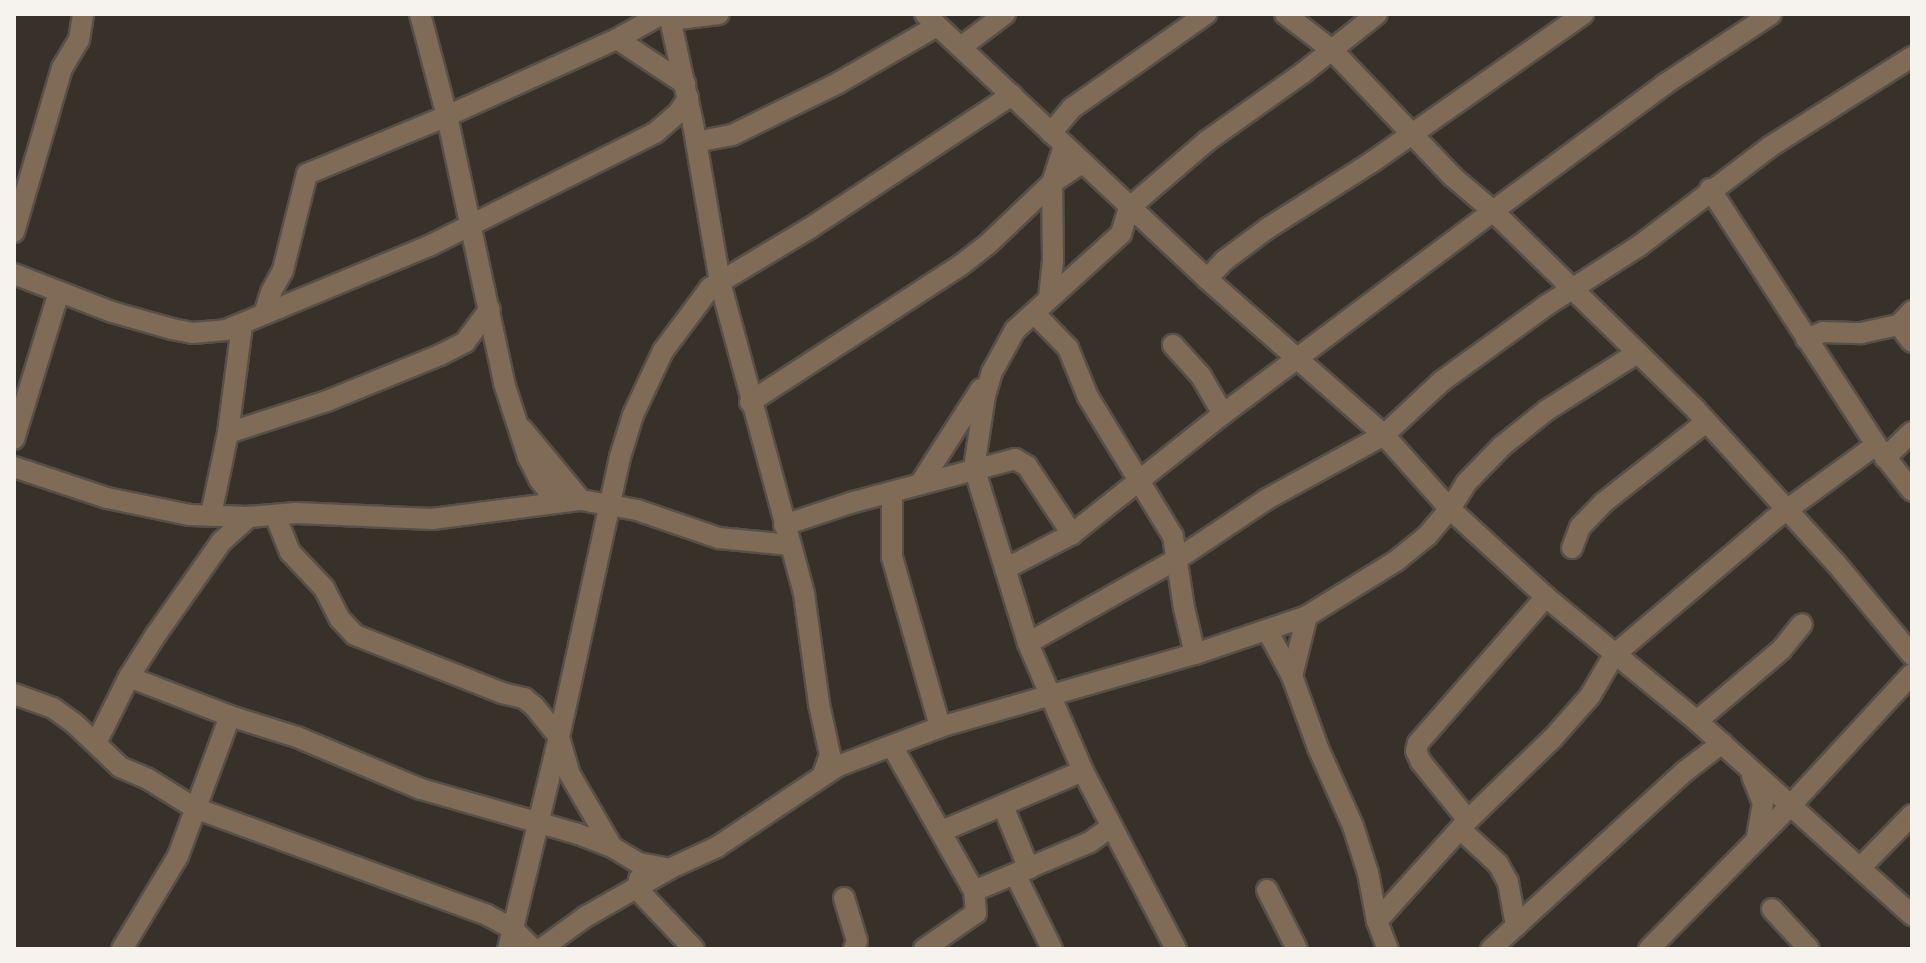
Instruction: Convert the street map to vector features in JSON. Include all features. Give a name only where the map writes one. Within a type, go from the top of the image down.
[{"type":"street","points":[[14,232],[62,68],[79,40],[83,14]]},
{"type":"street","points":[[265,311],[294,234],[303,179],[307,174],[447,116],[667,16],[719,14]]},
{"type":"street","points":[[961,47],[1005,14]]},
{"type":"street","points":[[1049,298],[1053,260],[1052,183],[1057,139],[1072,108],[1206,14]]},
{"type":"street","points":[[1285,14],[1332,50],[1411,135],[1493,211],[1706,422],[1835,562],[1912,655]]},
{"type":"street","points":[[920,484],[992,372],[1015,330],[1121,234],[1129,208],[1207,141],[1377,14]]},
{"type":"street","points":[[1207,279],[1225,260],[1268,228],[1411,135],[1583,14]]},
{"type":"street","points":[[1005,569],[1072,534],[1294,358],[1665,84],[1771,14]]},
{"type":"street","points":[[421,15],[447,116],[515,420],[539,479],[557,502]]},
{"type":"street","points":[[667,16],[695,133],[720,282],[804,594],[819,704],[835,763]]},
{"type":"street","points":[[703,176],[732,135],[838,83],[931,20],[1129,208],[1384,435],[1450,509],[1546,597],[1697,721],[1912,915]]},
{"type":"street","points":[[617,39],[686,91]]},
{"type":"street","points":[[1028,643],[1179,558],[1267,499],[1384,435],[1442,381],[1569,289],[1639,246],[1710,189],[1912,57]]},
{"type":"street","points":[[14,274],[112,312],[193,333],[242,325],[265,311],[394,262],[655,133],[679,112],[686,91]]},
{"type":"street","points":[[510,939],[633,415],[663,351],[702,296],[720,282],[822,221],[1012,95]]},
{"type":"street","points":[[655,133],[732,135]]},
{"type":"street","points":[[750,402],[961,265],[1052,183],[1082,163]]},
{"type":"street","points":[[1710,189],[1880,451],[1912,491]]},
{"type":"street","points":[[14,439],[59,292]]},
{"type":"street","points":[[228,433],[327,401],[440,355],[465,342],[490,309]]},
{"type":"street","points":[[1034,313],[1068,348],[1088,397],[1173,536],[1195,654]]},
{"type":"street","points":[[1806,339],[1823,332],[1861,333],[1906,318],[1912,342]]},
{"type":"street","points":[[211,515],[228,433],[242,325]]},
{"type":"street","points":[[1173,345],[1201,376],[1223,414]]},
{"type":"street","points":[[541,949],[571,925],[638,890],[669,869],[717,847],[835,763],[892,746],[940,727],[1268,632],[1307,616],[1396,561],[1427,536],[1450,509],[1466,483],[1502,446],[1547,410],[1637,353]]},
{"type":"street","points":[[992,372],[981,414],[974,468],[1028,643],[1083,771],[1176,949]]},
{"type":"street","points":[[1912,413],[1912,421]]},
{"type":"street","points":[[515,420],[581,500]]},
{"type":"street","points":[[1572,548],[1580,527],[1603,503],[1706,422]]},
{"type":"street","points":[[1377,921],[1464,825],[1553,738],[1590,696],[1614,655],[1773,520],[1912,432]]},
{"type":"street","points":[[784,525],[974,468],[1015,459],[1027,466],[1072,534]]},
{"type":"street","points":[[14,467],[118,501],[211,515],[432,519],[581,500],[610,504],[719,538],[790,545]]},
{"type":"street","points":[[530,505],[539,479]]},
{"type":"street","points":[[892,492],[892,557],[940,727]]},
{"type":"street","points":[[275,515],[290,552],[324,588],[340,619],[355,635],[502,693],[524,698],[559,737],[569,773],[612,847]]},
{"type":"street","points":[[96,743],[129,677],[221,542],[249,517]]},
{"type":"street","points":[[1516,926],[1508,882],[1498,864],[1464,825],[1416,751],[1418,743],[1546,597]]},
{"type":"street","points":[[1292,676],[1307,616]]},
{"type":"street","points":[[1697,721],[1781,650],[1802,624]]},
{"type":"street","points":[[1268,632],[1292,676],[1363,853],[1377,921],[1388,949]]},
{"type":"street","points":[[1649,949],[1791,805],[1912,674]]},
{"type":"street","points":[[129,677],[230,716],[297,737],[421,789],[539,823],[612,847],[639,863],[669,869]]},
{"type":"street","points":[[14,694],[53,708],[120,767],[148,779],[195,808],[487,915],[510,939],[533,949]]},
{"type":"street","points":[[122,949],[178,856],[230,716]]},
{"type":"street","points":[[1491,949],[1684,772],[1722,743]]},
{"type":"street","points":[[892,746],[974,891],[976,913],[924,949]]},
{"type":"street","points":[[1744,764],[1762,797],[1763,818],[1755,840]]},
{"type":"street","points":[[942,831],[1083,771]]},
{"type":"street","points":[[1003,806],[1022,873],[1052,949]]},
{"type":"street","points":[[1861,867],[1912,815]]},
{"type":"street","points":[[974,891],[1115,833]]},
{"type":"street","points":[[639,863],[638,890],[694,949]]},
{"type":"street","points":[[1267,890],[1297,949]]},
{"type":"street","points":[[844,898],[857,941],[854,949]]},
{"type":"street","points":[[1772,909],[1809,949]]}]
